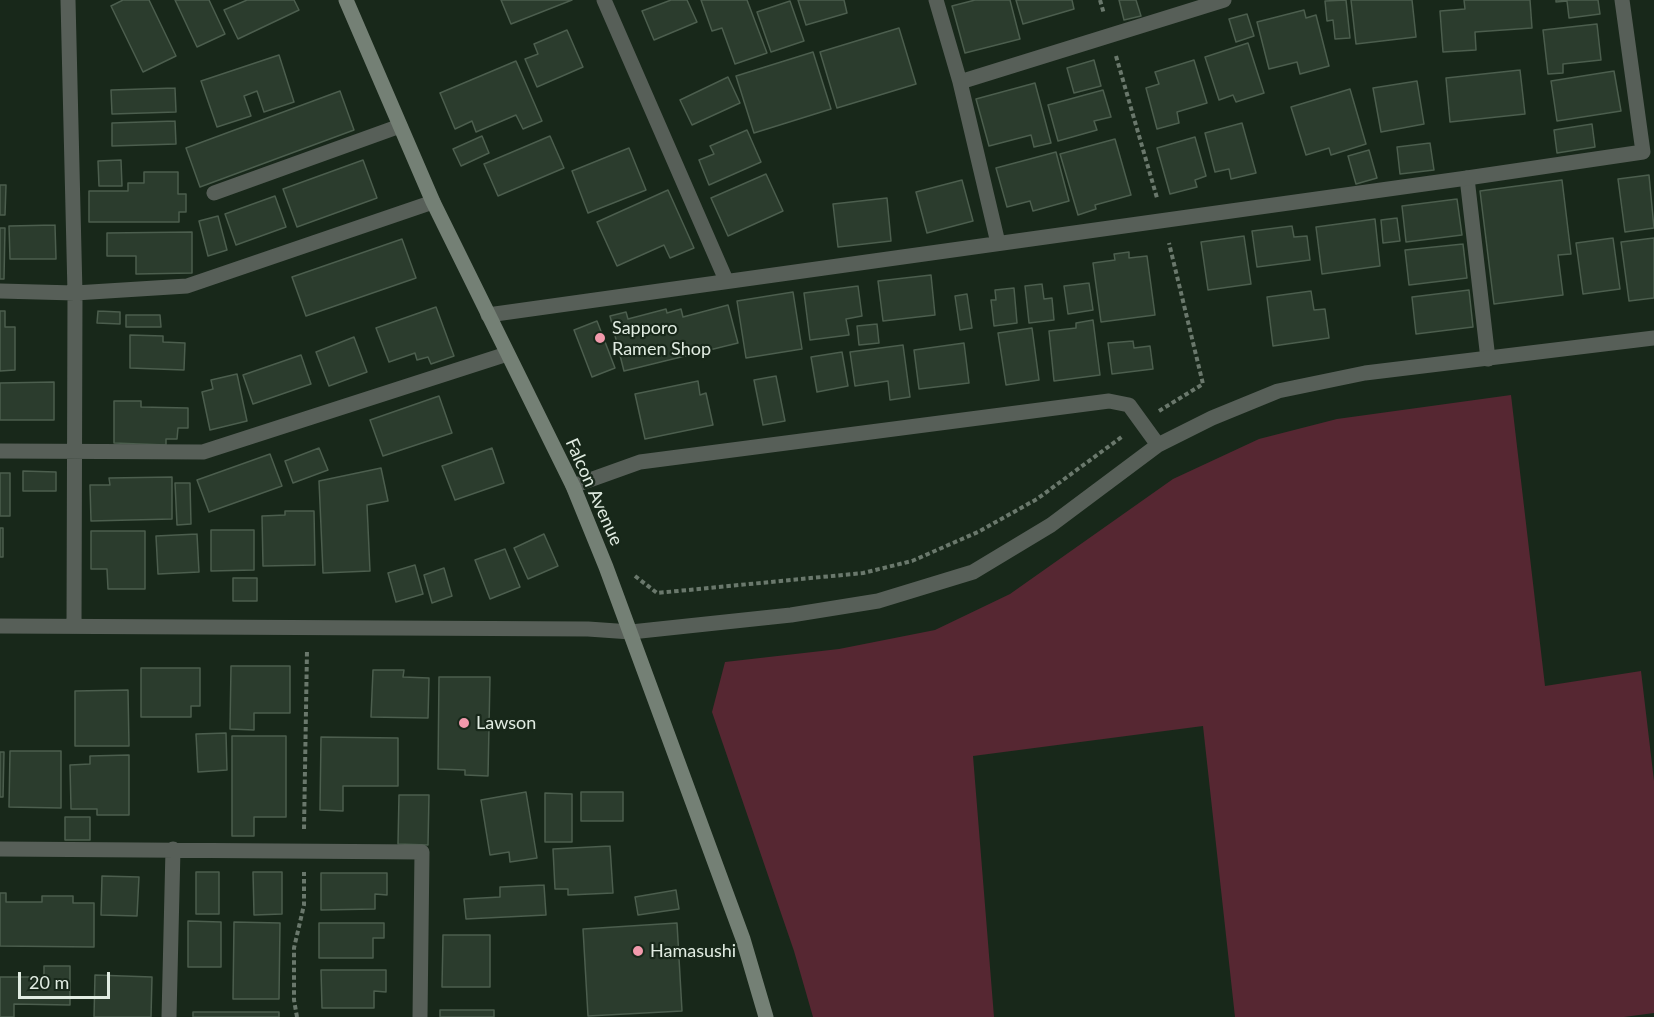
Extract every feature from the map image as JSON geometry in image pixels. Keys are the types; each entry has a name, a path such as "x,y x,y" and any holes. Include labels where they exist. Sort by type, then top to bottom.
{"street":[{"path":"68,0 75,293 74,626"},
{"name":"Falcon Avenue","path":"346,0 433,202 573,486 631,632 743,939 766,1017"},
{"path":"604,0 726,280"},
{"path":"936,0 960,82 998,243"},
{"path":"960,82 1224,0"},
{"path":"488,315 1643,152 1622,0"},
{"path":"214,194 400,126"},
{"path":"1467,178 1488,358"},
{"path":"0,291 75,293 187,286 433,202"},
{"path":"0,626 576,629 631,632 790,615 878,601 973,572 1051,525 1158,445 1212,418 1278,391 1365,373 1654,338"},
{"path":"0,451 203,452 507,354"},
{"path":"573,486 640,462 1109,401 1129,405 1158,445"},
{"path":"0,849 422,852 420,1017"},
{"path":"169,1017 173,849"}],"path":[{"path":"297,1017 294,1000 294,948 304,904 308,646"}],"shaded area":[{"path":"1511,395 1545,686 1641,671 1654,781 1654,1013 1624,1017 1235,1017 1203,726 973,756 994,1017 813,1017 794,951 712,712 725,662 839,649 935,630 1010,594 1173,479 1259,439 1337,419"}],"building":[{"path":"123,0 149,0 176,56 143,72 111,6"},
{"path":"175,0 209,0 225,34 197,47"},
{"path":"247,0 294,0 299,10 238,39 224,10"},
{"path":"501,0 572,0 511,24"},
{"path":"671,0 687,0 697,22 654,40 642,11"},
{"path":"701,0 747,0 767,53 735,64 722,28 712,31"},
{"path":"798,0 844,0 847,13 806,25"},
{"path":"975,0 1010,0 1020,39 965,53 952,6"},
{"path":"1016,0 1072,0 1074,9 1023,24"},
{"path":"1119,0 1136,0 1141,16 1124,20"},
{"path":"1346,0 1350,38 1335,39 1333,20 1327,21 1325,1"},
{"path":"1351,0 1412,0 1416,37 1356,44"},
{"path":"1464,0 1530,0 1532,28 1475,32 1476,50 1443,52 1440,11 1465,9"},
{"path":"1556,0 1598,0 1600,14 1569,18 1567,1 1556,2"},
{"path":"790,1 804,41 771,52 757,12"},
{"path":"1304,10 1306,18 1316,15 1329,66 1300,74 1297,62 1269,69 1257,22"},
{"path":"1247,14 1254,36 1236,42 1229,19"},
{"path":"1597,24 1601,60 1563,64 1563,73 1548,74 1543,30"},
{"path":"899,28 916,84 837,108 820,52"},
{"path":"567,30 583,67 537,87 525,59 538,54 534,44"},
{"path":"1248,43 1264,93 1236,102 1233,95 1219,100 1205,57"},
{"path":"813,52 831,109 754,133 736,76"},
{"path":"279,55 294,102 264,112 257,91 244,96 251,116 217,127 201,81"},
{"path":"1094,60 1101,86 1074,93 1067,68"},
{"path":"1194,60 1207,103 1177,112 1179,123 1157,129 1146,88 1159,84 1155,72"},
{"path":"516,61 542,121 523,129 516,115 476,132 472,121 455,129 440,93"},
{"path":"1520,70 1525,114 1450,122 1446,78"},
{"path":"1614,71 1621,111 1557,121 1551,81"},
{"path":"728,77 740,103 692,125 680,100"},
{"path":"1417,81 1424,124 1381,132 1373,88"},
{"path":"1035,83 1051,143 1034,147 1031,135 989,146 976,99"},
{"path":"175,88 176,112 112,114 111,90"},
{"path":"1350,89 1366,144 1331,155 1329,148 1306,155 1291,107"},
{"path":"1103,90 1111,117 1094,121 1097,130 1058,141 1048,105"},
{"path":"340,91 354,130 200,187 186,148"},
{"path":"175,121 176,144 112,146 112,123"},
{"path":"1242,123 1256,173 1231,179 1229,169 1215,172 1205,133"},
{"path":"1592,124 1595,147 1557,153 1554,130"},
{"path":"747,130 761,162 709,185 699,160 714,154 710,146"},
{"path":"482,136 489,153 461,166 453,149"},
{"path":"550,136 564,168 498,196 484,164"},
{"path":"1195,137 1206,176 1195,180 1197,187 1170,194 1157,148"},
{"path":"1115,139 1131,195 1095,205 1096,209 1078,215 1060,154"},
{"path":"1430,143 1434,170 1400,174 1397,147"},
{"path":"629,148 646,190 588,213 572,171"},
{"path":"1369,150 1377,178 1356,184 1348,156"},
{"path":"1056,152 1069,201 1033,211 1030,201 1007,207 996,168"},
{"path":"121,160 122,186 99,186 98,161"},
{"path":"363,160 377,198 297,227 283,189"},
{"path":"144,172 178,172 178,194 186,194 186,212 179,212 179,222 89,222 89,191 128,191 128,183 144,183"},
{"path":"766,174 783,211 728,236 711,198"},
{"path":"1649,175 1654,228 1625,232 1618,179"},
{"path":"962,180 973,221 927,233 916,192"},
{"path":"1562,180 1571,254 1558,255 1563,295 1494,304 1480,191"},
{"path":"0,185 6,185 5,215 0,215"},
{"path":"668,190 694,248 670,258 664,245 617,266 597,222"},
{"path":"275,196 286,227 236,245 225,214"},
{"path":"887,198 891,241 838,247 833,204"},
{"path":"1457,199 1462,235 1406,242 1402,206"},
{"path":"218,216 227,250 208,256 199,221"},
{"path":"1397,218 1400,241 1383,243 1381,220"},
{"path":"1375,219 1380,266 1322,274 1316,227"},
{"path":"55,225 56,259 10,259 9,226"},
{"path":"1292,226 1294,237 1307,236 1310,260 1257,267 1252,231"},
{"path":"0,228 5,228 4,279 0,279"},
{"path":"192,232 192,273 136,274 136,256 107,256 107,233"},
{"path":"1244,236 1251,284 1208,290 1201,242"},
{"path":"1613,238 1620,289 1583,294 1576,243"},
{"path":"1654,238 1654,298 1629,301 1621,242"},
{"path":"402,239 416,278 306,316 292,277"},
{"path":"1463,244 1467,278 1409,285 1405,250"},
{"path":"1129,252 1129,258 1147,256 1155,315 1101,322 1093,263 1115,260 1114,254"},
{"path":"931,275 935,315 883,321 878,281"},
{"path":"1089,283 1093,310 1068,314 1064,286"},
{"path":"1042,284 1044,299 1052,298 1054,320 1029,323 1025,286"},
{"path":"858,286 862,316 846,319 849,335 810,340 804,293"},
{"path":"1014,288 1017,323 994,326 991,300 996,300 995,290"},
{"path":"1469,290 1473,327 1416,334 1412,297"},
{"path":"1311,291 1314,310 1325,309 1329,338 1273,346 1267,297"},
{"path":"793,292 802,349 746,358 737,301"},
{"path":"967,294 972,328 960,330 955,296"},
{"path":"728,305 738,343 624,371 610,316 626,312 628,319 666,309 667,313 681,309 683,317"},
{"path":"436,307 454,356 431,364 428,357 417,360 415,353 389,362 376,328"},
{"path":"0,311 5,311 5,327 15,327 15,370 0,371"},
{"path":"98,311 120,312 120,324 97,323"},
{"path":"126,315 160,315 161,327 126,327"},
{"path":"1093,320 1100,375 1054,381 1049,331 1076,328 1076,323"},
{"path":"597,321 615,368 592,377 574,330"},
{"path":"877,324 879,343 859,345 857,326"},
{"path":"1032,328 1039,380 1006,385 998,333"},
{"path":"130,335 163,336 163,342 185,343 184,370 130,368"},
{"path":"354,337 367,372 329,386 316,352"},
{"path":"1133,341 1134,348 1150,346 1153,369 1112,374 1108,343"},
{"path":"964,343 969,383 919,389 914,350"},
{"path":"903,345 910,397 890,400 888,381 855,386 850,352"},
{"path":"842,352 848,386 817,392 811,357"},
{"path":"301,355 311,384 253,404 243,375"},
{"path":"237,374 247,421 210,430 202,392 213,389 211,380"},
{"path":"776,376 785,421 763,425 754,380"},
{"path":"698,381 700,395 706,393 713,425 645,439 635,394"},
{"path":"54,382 54,420 0,420 0,383"},
{"path":"439,396 452,433 383,456 370,420"},
{"path":"114,401 141,401 141,407 188,408 188,428 178,428 177,439 166,439 166,445 114,443"},
{"path":"319,448 328,470 293,483 285,461"},
{"path":"492,448 504,483 455,500 442,466"},
{"path":"270,454 282,486 209,512 197,480"},
{"path":"381,468 388,501 367,505 370,571 323,573 319,481"},
{"path":"23,471 56,472 56,491 23,491"},
{"path":"0,473 10,473 10,516 0,516"},
{"path":"172,477 172,519 91,521 90,485 110,485 109,478"},
{"path":"175,483 190,483 191,524 177,525"},
{"path":"285,511 314,511 315,565 263,566 262,516 285,515"},
{"path":"0,528 3,528 3,557 0,557"},
{"path":"211,530 254,530 254,570 211,571"},
{"path":"91,531 145,531 145,589 108,589 107,569 91,569"},
{"path":"197,534 199,572 158,574 156,536"},
{"path":"544,534 558,566 528,579 514,548"},
{"path":"505,549 520,587 490,599 475,560"},
{"path":"415,565 423,594 396,602 388,573"},
{"path":"444,568 452,596 432,603 424,575"},
{"path":"233,578 257,578 257,601 233,601"},
{"path":"231,666 290,666 290,713 254,713 254,730 230,729"},
{"path":"141,668 200,668 200,706 191,706 191,717 141,717"},
{"path":"373,670 404,670 403,677 429,678 428,718 371,717"},
{"name":"Lawson","path":"439,677 490,677 488,776 465,775 465,770 438,769"},
{"path":"128,690 129,746 75,746 75,691"},
{"path":"226,733 227,770 198,772 196,734"},
{"path":"232,736 286,736 286,817 254,817 254,836 232,836"},
{"path":"321,737 398,738 398,786 343,786 343,811 320,810"},
{"path":"10,751 61,751 61,808 9,807"},
{"path":"0,752 4,752 3,797 0,797"},
{"path":"129,755 129,815 97,815 97,809 71,809 70,765 90,764 90,756"},
{"path":"526,792 537,858 510,862 509,852 490,855 481,800"},
{"path":"581,792 623,792 623,821 581,821"},
{"path":"545,793 572,794 572,842 545,842"},
{"path":"399,795 429,795 428,845 398,844"},
{"path":"65,817 90,817 90,840 65,840"},
{"path":"610,846 613,893 568,895 568,889 555,889 553,849"},
{"path":"196,872 219,872 219,914 196,914"},
{"path":"253,872 282,872 282,914 254,915"},
{"path":"321,873 387,873 387,895 375,894 375,909 321,910"},
{"path":"102,876 139,877 137,916 101,915"},
{"path":"544,885 546,915 466,919 464,899 500,897 500,887"},
{"path":"676,890 679,909 638,915 635,897"},
{"path":"0,893 6,893 6,902 42,902 42,896 73,896 73,903 94,903 94,947 0,946"},
{"path":"188,921 221,922 221,967 188,967"},
{"path":"234,922 280,923 279,999 233,999"},
{"path":"319,923 384,923 384,938 373,938 373,958 319,958"},
{"path":"677,923 682,1011 588,1016 583,929"},
{"path":"443,935 490,935 490,987 442,987"},
{"path":"44,966 70,966 70,1005 14,1004 14,1017 0,1017 0,977 44,977"},
{"path":"321,970 386,970 386,992 374,991 374,1008 322,1008"},
{"path":"95,975 152,977 151,1017 94,1017"},
{"path":"440,1010 494,1010 494,1017 440,1017"},
{"path":"193,1012 279,1012 279,1017 193,1017"}],"place":[{"name":"Sapporo Ramen Shop","path":"600,338"},
{"name":"Lawson","path":"464,723"},
{"name":"Hamasushi","path":"638,951"}]}
